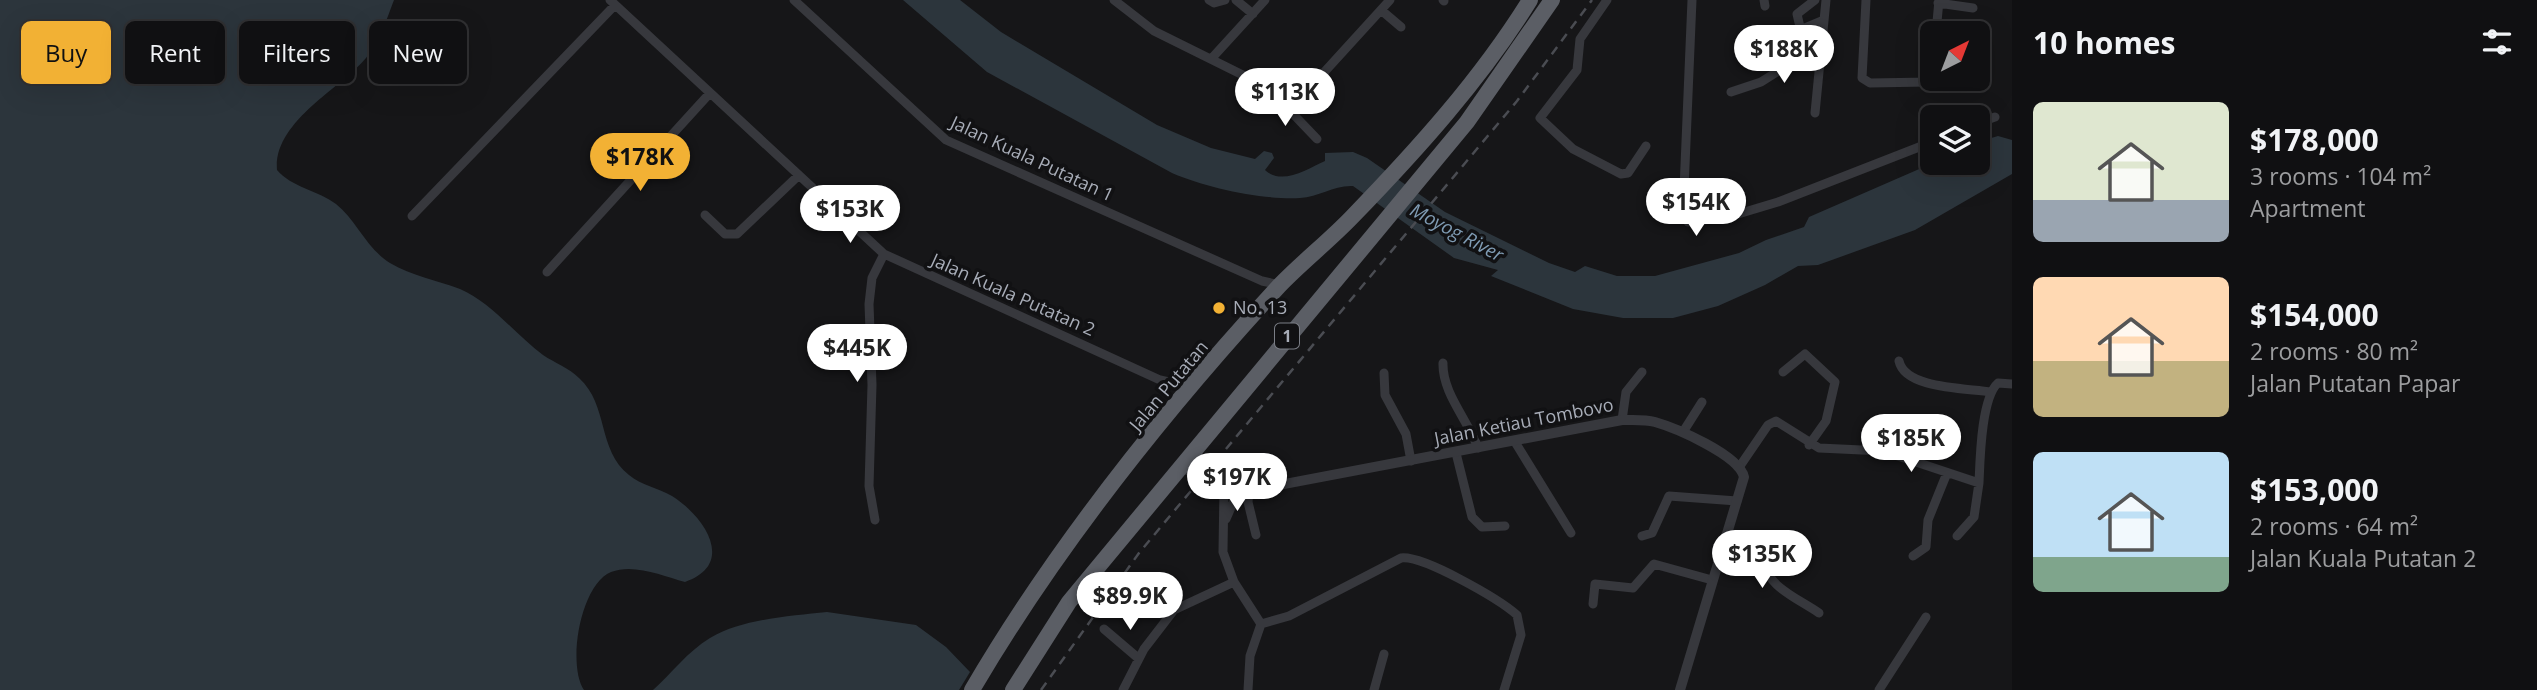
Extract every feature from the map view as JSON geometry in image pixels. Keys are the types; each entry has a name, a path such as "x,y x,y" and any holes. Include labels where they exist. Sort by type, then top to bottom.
{"highway":[{"name":"Jalan Putatan","path":"972,690 1056,558 1179,404 1280,285 1352,218 1451,108 1530,0"},
{"name":"1","path":"1015,687 1069,602 1381,222 1467,122 1552,0"}],"street":[{"name":"Jalan Kuala Putatan 1","path":"794,0 946,140 1252,276 1280,285"},
{"path":"1114,0 1154,31 1297,102"},
{"path":"1209,0 1214,3 1225,0"},
{"path":"1236,0 1253,13"},
{"path":"1212,58 1265,0"},
{"path":"1317,139 1295,116 1297,102 1390,0"},
{"path":"1607,0 1580,39 1577,70 1540,118 1573,149 1621,174 1628,173 1646,146"},
{"path":"1692,0 1683,213 1688,222 1728,217 1778,202 1920,147"},
{"path":"1815,0 1797,14 1800,27 1805,28 1824,20"},
{"path":"1815,113 1826,0"},
{"path":"1866,0 1862,78 1870,83 1920,82"},
{"path":"412,216 613,2"},
{"name":"Jalan Kuala Putatan 2","path":"613,2 884,254 1163,382 1193,387"},
{"path":"1937,21 1939,2 1973,8"},
{"path":"1381,10 1401,27"},
{"path":"1731,92 1765,79 1821,44"},
{"path":"547,272 710,93"},
{"path":"1990,118 1994,117"},
{"path":"705,215 725,234 737,234 799,175"},
{"path":"875,520 869,486 872,385 870,296 875,271 884,254"},
{"path":"1252,276 1264,289 1268,300"},
{"path":"1783,372 1805,354 1835,382 1826,421 1809,445"},
{"path":"1899,361 1901,369 1913,379 1991,392"},
{"path":"1443,363 1445,382 1478,448"},
{"path":"1622,420 1626,392 1642,372"},
{"path":"1384,373 1385,395 1406,434 1411,461"},
{"name":"Jalan Kuala Putatan 2","path":"1163,382 1179,404"},
{"path":"1957,536 1974,517 1980,456 1991,392 1998,383 2012,384"},
{"path":"1683,432 1702,402"},
{"name":"Jalan Ketiau Tombovo","path":"1179,468 1244,490 1456,453 1622,420 1655,422 1683,432 1740,466"},
{"path":"1680,690 1744,477 1740,466 1772,421 1809,445 1831,450 1883,451 1923,462 1979,483"},
{"path":"1515,442 1571,533"},
{"path":"1193,450 1203,474"},
{"path":"1456,453 1472,517 1482,527 1505,526"},
{"path":"1913,556 1927,547 1928,520 1947,473"},
{"path":"1224,485 1223,552 1234,582 1261,624"},
{"path":"1224,522 1244,490"},
{"path":"1244,490 1256,535"},
{"path":"1642,536 1652,533 1669,496 1737,501"},
{"path":"1726,535 1743,543 1780,588 1819,613"},
{"path":"1261,624 1289,616 1401,558 1418,559 1517,615 1521,635 1504,690"},
{"path":"1593,604 1595,584 1633,588 1654,564 1712,580"},
{"path":"1123,690 1138,658 1174,610 1234,582"},
{"path":"1879,690 1926,617"},
{"path":"1248,690 1250,656 1261,624"},
{"path":"1104,629 1138,658"},
{"path":"1374,690 1384,654"}],"water":[{"path":"0,0 394,0 386,21 369,21 369,54 355,70 355,21 239,21 239,84 338,84 310,108 286,137 279,153 277,170 290,181 336,204 374,250 390,263 471,295 493,310 543,355 579,378 595,401 607,440 619,465 644,484 672,496 695,515 704,527 712,552 709,564 701,574 685,582 648,571 629,569 611,572 600,580 584,608 577,645 579,678 584,690 0,690"},
{"name":"Moyog River","path":"903,0 960,0 1001,32 1157,125 1211,148 1255,159 1264,151 1272,153 1274,158 1265,170 1272,175 1287,176 1303,172 1325,161 1325,153 1353,152 1367,158 1445,212 1549,263 1575,272 1585,266 1617,276 1655,276 1739,253 1804,227 1809,217 1920,169 1920,175 1990,175 1990,138 1998,136 2012,140 2012,174 1915,230 1818,265 1798,266 1765,285 1718,306 1673,318 1623,318 1573,309 1491,276 1498,270 1454,258 1353,186 1339,187 1300,198 1269,197 1218,188 1172,173 987,72"},
{"path":"827,612 916,625 946,647 970,672 959,690 653,690 694,650 723,632 767,619"}],"railway":[{"path":"1041,690 1139,553 1517,101 1592,0"}],"place":[{"name":"No. 13","path":"1219,308"}]}
